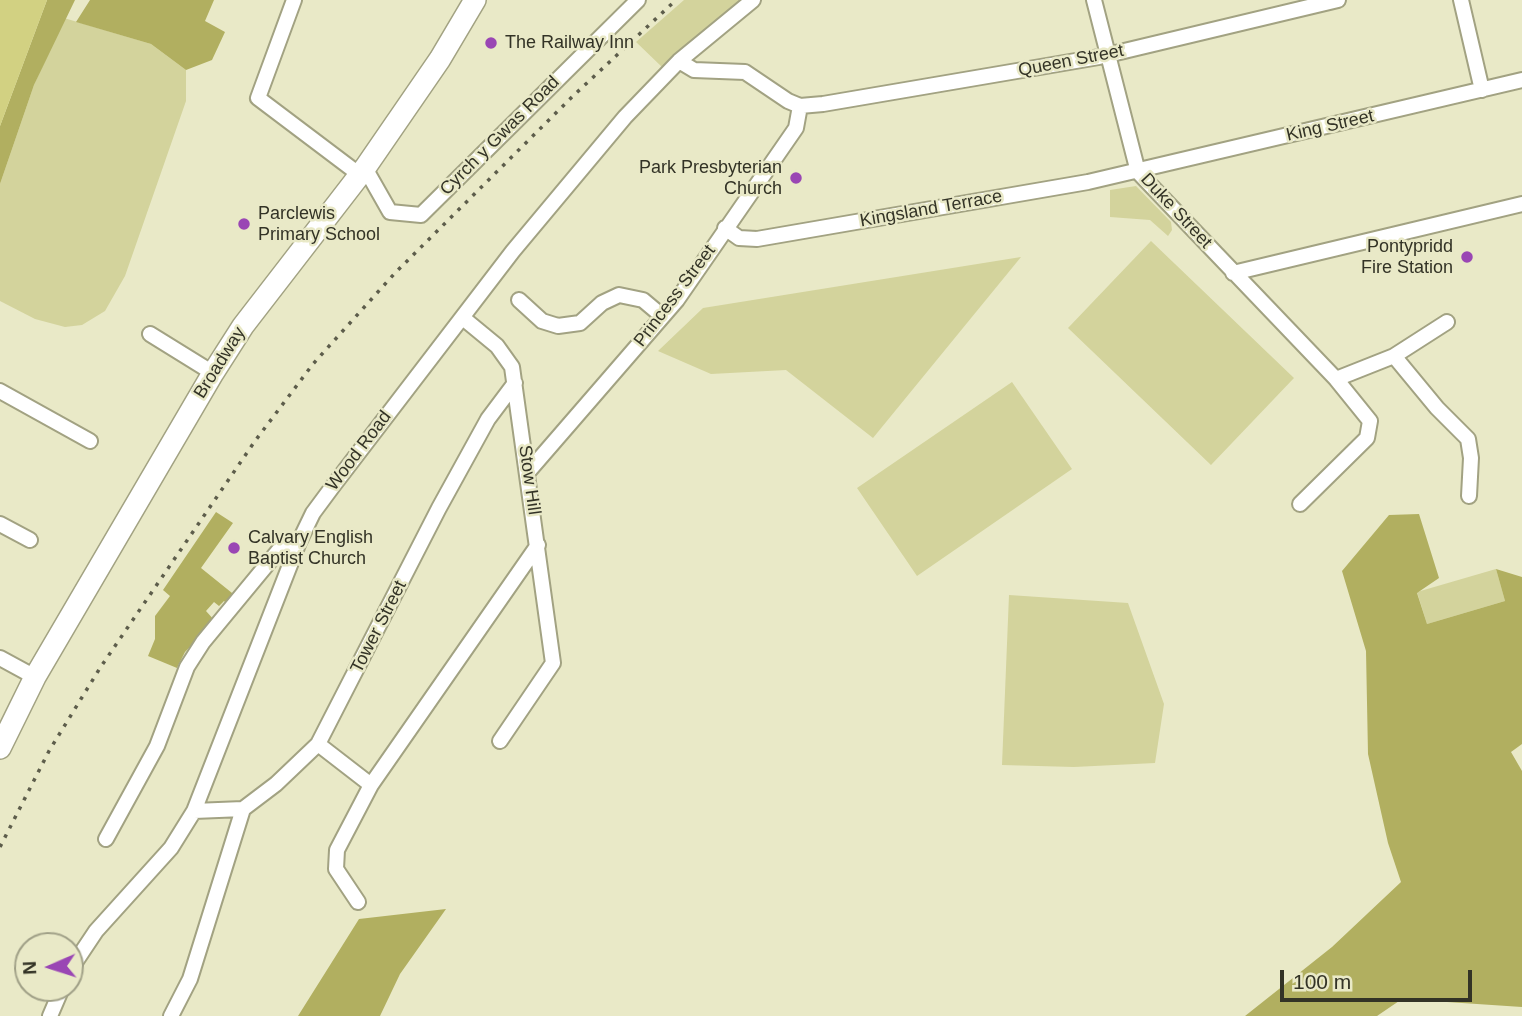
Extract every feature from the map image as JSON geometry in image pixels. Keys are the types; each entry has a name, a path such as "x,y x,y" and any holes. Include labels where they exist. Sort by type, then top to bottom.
{"main road":[{"name":"Broadway","path":"0,748 34,677 213,373 243,326 362,172 440,60 475,0"}],"street":[{"path":"294,0 258,97 362,172"},
{"name":"Cyrch y Gwas Road","path":"362,172 390,212 421,215 638,0"},
{"name":"Wood Road","path":"84,949 96,931 171,848 194,811 299,542 313,513 513,251 616,127 679,61 752,0"},
{"name":"Duke Street","path":"1094,0 1138,172 1336,379 1370,421 1367,438 1300,504"},
{"name":"Queen Street","path":"800,106 1108,55 1338,0"},
{"path":"1461,0 1482,90"},
{"path":"679,61 694,70 745,72 800,106"},
{"name":"King Street","path":"1138,172 1522,80"},
{"name":"Princess Street","path":"528,472 677,300 796,128 800,106"},
{"name":"Kingsland Terrace","path":"725,229 739,238 757,239 1138,172"},
{"path":"1233,273 1522,204"},
{"path":"519,300 542,321 558,326 580,323 601,303 619,295 643,300 662,316"},
{"name":"Stow Hill","path":"463,318 505,354 515,383 553,663 500,741"},
{"path":"1336,379 1394,356 1447,322"},
{"path":"150,334 213,373"},
{"path":"1394,356 1437,408 1468,439 1471,458 1469,496"},
{"name":"Tower Street","path":"243,809 276,784 318,744 488,419 515,383"},
{"path":"0,391 90,441"},
{"path":"0,524 30,540"},
{"path":"106,839 157,746 187,667 203,642 284,544 299,542"},
{"path":"358,902 336,869 337,850 371,785 538,545"},
{"path":"0,658 34,677"},
{"path":"318,744 371,785"},
{"path":"171,1016 190,979 243,809 194,811"}],"green space":[{"path":"684,0 743,0 662,67 636,42"},
{"path":"64,18 151,44 186,70 186,101 125,276 105,311 82,325 65,327 35,319 0,301 0,184 34,85"},
{"path":"1136,186 1171,222 1172,230 1168,236 1150,220 1110,217 1110,190"},
{"path":"1151,241 1294,378 1211,465 1068,328"},
{"path":"1021,257 873,438 786,370 711,374 658,351 703,308"},
{"path":"1012,382 1072,469 917,576 857,488"},
{"path":"1496,569 1505,601 1427,624 1417,592"},
{"path":"1009,595 1128,603 1164,704 1155,763 1074,767 1002,765"}],"shaded area":[{"path":"0,0 47,0 0,126"},
{"path":"47,0 75,0 34,85 0,184 0,126"},
{"path":"90,0 214,0 205,21 225,32 212,60 186,70 151,44 76,22"},
{"path":"216,512 233,523 201,568 237,597 229,606 224,601 219,606 214,602 206,611 215,621 185,652 177,668 148,656 155,639 155,616 170,596 163,590"},
{"path":"1419,514 1439,578 1417,593 1427,624 1505,601 1496,569 1522,577 1522,744 1511,752 1522,771 1522,1007 1402,999 1377,1016 1245,1016 1332,947 1401,882 1388,843 1368,754 1366,651 1342,571 1389,515"},
{"path":"446,909 400,974 380,1016 298,1016 359,919"}],"railway":[{"path":"0,847 49,751 100,668 255,441 313,364 395,273 573,96 676,0"}],"place":[{"name":"The Railway Inn","path":"491,43"},
{"name":"Park Presbyterian Church","path":"796,178"},
{"name":"Parclewis Primary School","path":"244,224"},
{"name":"Pontypridd Fire Station","path":"1467,257"},
{"name":"Calvary English Baptist Church","path":"234,548"}]}
